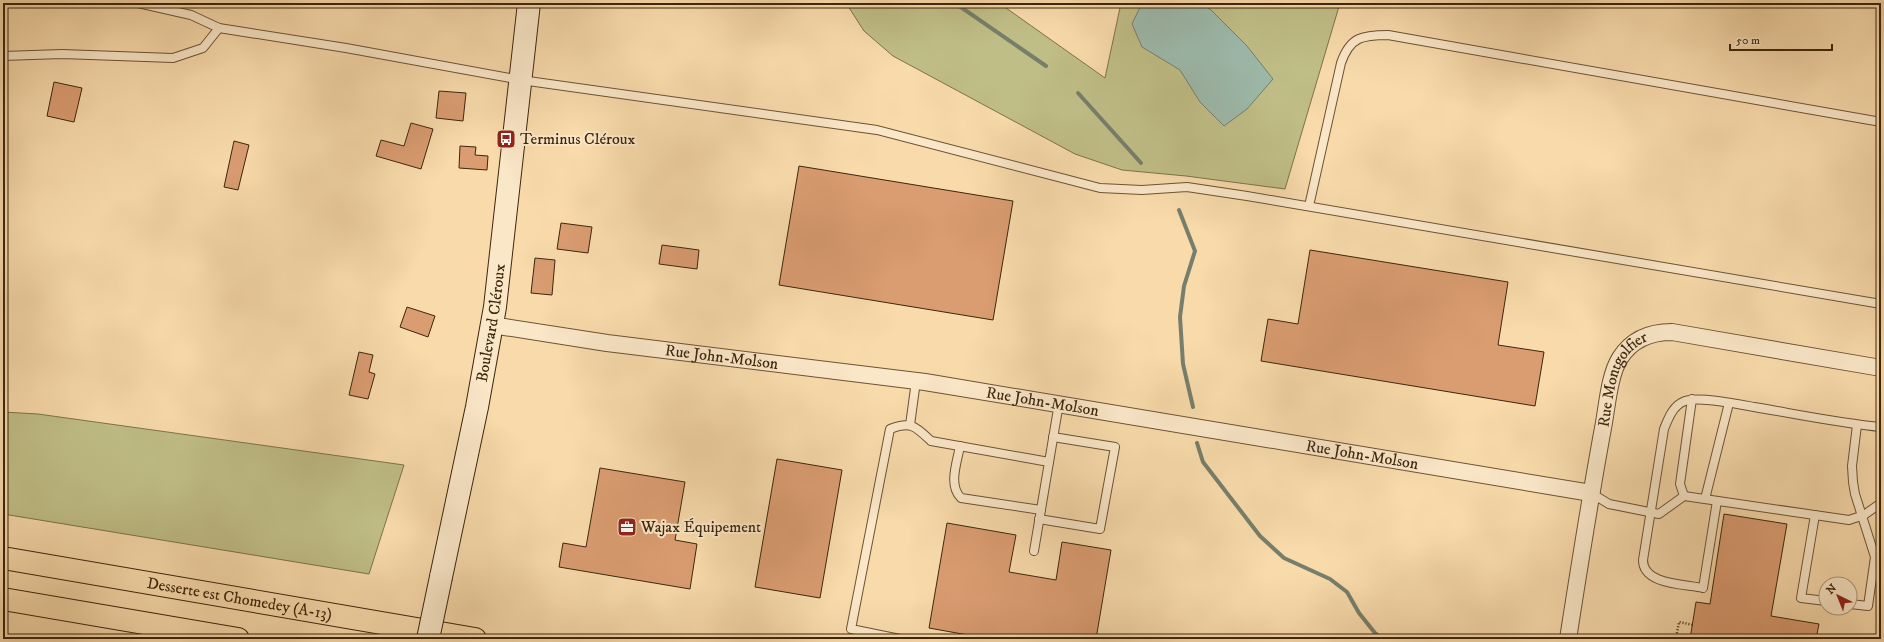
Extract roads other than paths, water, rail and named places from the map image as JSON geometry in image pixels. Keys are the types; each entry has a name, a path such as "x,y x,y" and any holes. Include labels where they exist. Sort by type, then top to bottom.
{"main road":[{"name":"Desserte est Chomedey (A-13)","path":"3,558 475,639"},
{"path":"3,599 238,639"}],"street":[{"name":"Boulevard Cléroux","path":"428,639 475,420 492,325 529,3"},
{"name":"Rue John-Molson","path":"492,325 607,343 916,381 1058,403 1591,493"},
{"name":"Rue Montgolfier","path":"1568,639 1591,493 1615,369 1625,351 1640,338 1649,334 1672,332 1881,368"}],"lane":[{"path":"138,3 191,15 219,28 354,49 521,80 877,130 1100,188 1142,190 1187,187 1309,206 1881,304"},
{"path":"3,56 62,54 173,58 203,48 219,28"},
{"path":"1309,206 1341,63 1345,51 1354,41 1366,35 1388,35 1881,122"},
{"path":"910,425 916,381"},
{"path":"1684,496 1680,484 1692,399"},
{"path":"1717,501 1703,588 1655,578 1646,570 1643,560 1652,512 1664,429 1673,410 1684,401 1692,399 1729,403 1881,427"},
{"path":"1034,551 1058,403"},
{"path":"1705,499 1729,403"},
{"path":"1857,424 1853,471 1855,494 1875,557 1868,606 1858,605"},
{"path":"900,639 851,629 890,429 902,425 910,425 919,430 931,441 1049,462"},
{"path":"960,446 953,482 955,492 961,498 1040,514 1100,529 1116,447 1053,437"},
{"path":"1591,493 1609,504 1659,514 1684,496 1849,520 1862,516 1881,503"},
{"path":"1815,515 1801,598 1818,600"}],"waterway":[{"path":"955,3 1046,66"},
{"path":"1078,93 1141,163"},
{"path":"1179,210 1195,251 1184,286 1180,317 1183,364 1193,407"},
{"path":"1197,443 1203,462 1260,536 1284,558 1330,579 1347,592 1359,613 1375,633 1383,639"}],"place":[{"name":"Terminus Cléroux","path":"506,139"},
{"name":"Wajax Équipement","path":"627,527"}]}
